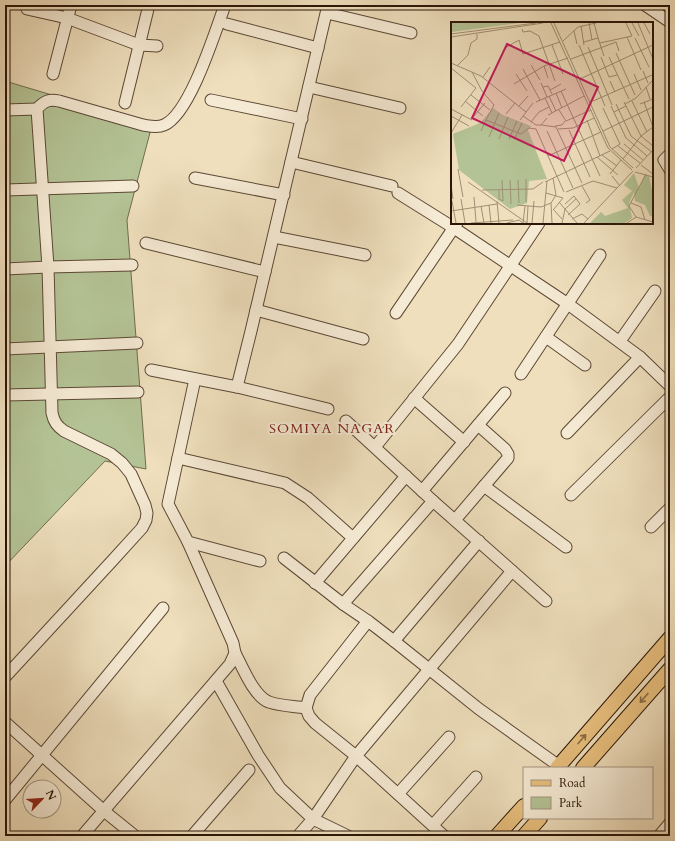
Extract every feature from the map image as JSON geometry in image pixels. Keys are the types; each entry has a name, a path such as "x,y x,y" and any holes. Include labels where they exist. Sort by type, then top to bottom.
{"main road":[{"path":"558,767 670,638"},
{"path":"584,767 669,672"},
{"path":"498,836 523,807"},
{"path":"524,836 539,819"}],"street":[{"path":"53,74 71,5"},
{"path":"125,103 150,5"},
{"path":"5,677 142,528 146,520 147,513 131,474 122,463 111,454 58,427 52,413 48,266 37,109 42,103 51,99 59,100 143,125 154,127 164,125 173,119 186,101 198,76 225,5"},
{"path":"645,5 670,22"},
{"path":"27,9 68,18 140,45 157,46"},
{"path":"236,387 274,237 328,9 411,33"},
{"path":"227,24 318,48"},
{"path":"309,87 400,108"},
{"path":"211,100 302,119"},
{"path":"5,110 37,109"},
{"path":"670,154 664,160 670,170"},
{"path":"291,162 395,190 451,223"},
{"path":"195,178 284,195"},
{"path":"5,190 133,186"},
{"path":"375,447 458,344 538,224"},
{"path":"396,313 455,225 620,341 640,357 670,386"},
{"path":"274,237 365,255"},
{"path":"146,243 265,272"},
{"path":"521,374 600,255"},
{"path":"5,269 48,266 132,265"},
{"path":"620,341 655,291"},
{"path":"256,310 363,339"},
{"path":"546,337 585,366"},
{"path":"5,349 137,343"},
{"path":"566,433 640,357"},
{"path":"152,370 236,387 328,409"},
{"path":"195,379 168,504 188,542 233,643 235,653 253,687 261,698 267,702 306,708"},
{"path":"5,395 138,392"},
{"path":"422,491 505,393"},
{"path":"571,495 670,397"},
{"path":"414,398 464,442"},
{"path":"346,421 433,501 546,601"},
{"path":"455,520 508,458 508,454 505,449 478,425"},
{"path":"178,458 285,483 308,498 353,538"},
{"path":"315,582 406,476"},
{"path":"484,486 566,547"},
{"path":"343,604 433,501"},
{"path":"651,527 670,508"},
{"path":"394,641 479,541"},
{"path":"188,542 260,560"},
{"path":"284,558 394,641 428,670 479,709 558,767"},
{"path":"298,836 313,819 356,756 512,571"},
{"path":"5,800 163,608"},
{"path":"368,621 310,695 306,708 309,716 315,722 356,756 444,836"},
{"path":"82,836 216,681 230,664 235,653"},
{"path":"216,681 258,755 280,788 313,819 348,836"},
{"path":"5,722 104,811 135,836"},
{"path":"398,794 449,736"},
{"path":"192,836 249,770"},
{"path":"433,825 476,777"},
{"path":"659,836 670,823"}],"green space":[{"path":"5,81 152,125 127,220 146,469 105,461 5,566"}],"district":[{"name":"SOMIYA NAGAR","path":"332,428"}]}
